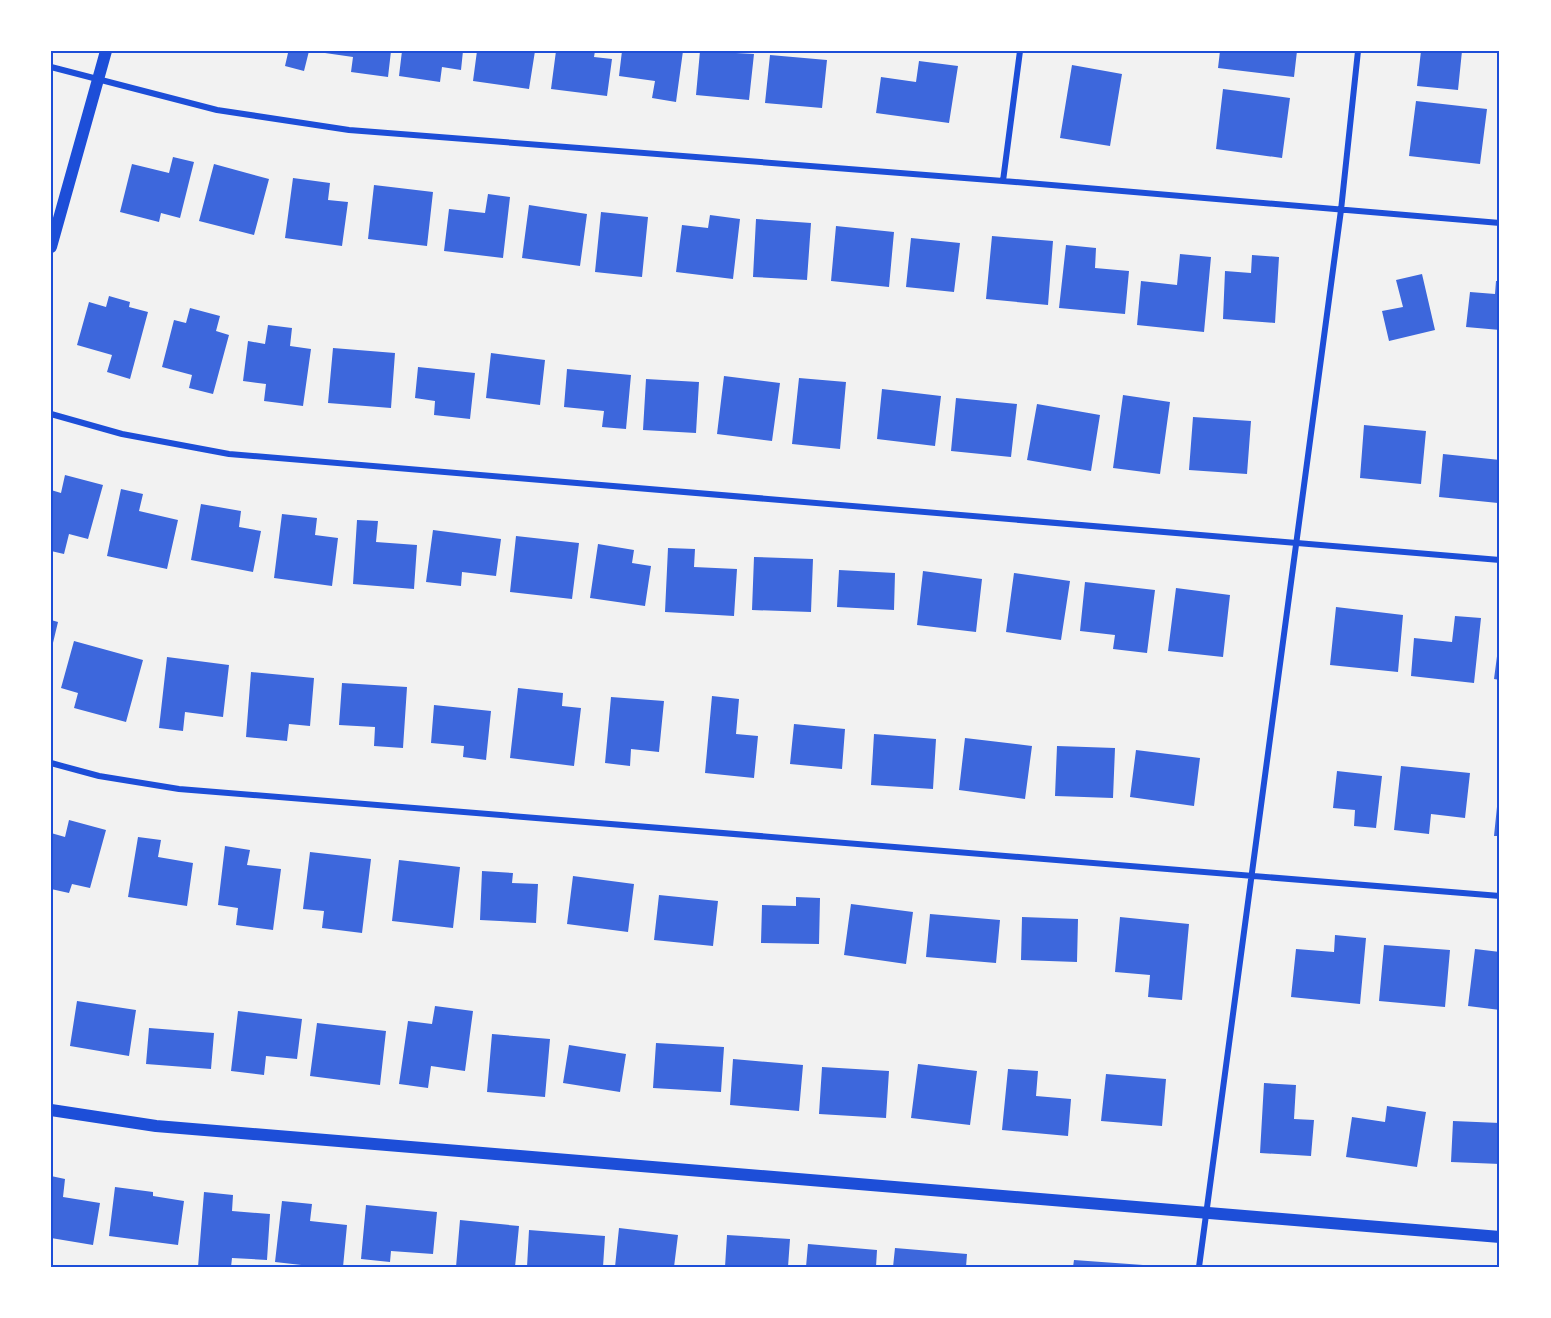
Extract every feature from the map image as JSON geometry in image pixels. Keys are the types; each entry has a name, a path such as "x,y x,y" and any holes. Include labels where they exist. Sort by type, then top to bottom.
{"main road":[{"path":"51,247 106,51"},
{"path":"51,1110 168,1127 1500,1237"}],"street":[{"path":"1003,181 1020,51"},
{"path":"1199,1267 1341,210 1358,51"},
{"path":"51,67 218,110 349,130 1003,181 1500,223"},
{"path":"51,414 122,434 229,454 1500,560"},
{"path":"51,763 99,776 179,789 1500,896"}],"building":[{"path":"283,51 309,51 304,71 285,66 288,53"},
{"path":"326,51 391,51 388,77 351,72 353,57 325,53"},
{"path":"402,51 463,51 461,70 442,67 440,82 399,76"},
{"path":"477,51 535,51 529,89 473,81"},
{"path":"556,51 595,51 594,57 612,59 607,96 551,89"},
{"path":"622,51 683,51 676,102 652,98 655,81 619,76"},
{"path":"700,51 754,54 749,100 696,95"},
{"path":"1220,51 1297,51 1294,77 1218,68"},
{"path":"1421,51 1462,51 1458,90 1417,86"},
{"path":"770,55 827,60 822,108 765,103"},
{"path":"919,61 958,66 949,123 876,113 881,77 916,82"},
{"path":"1072,65 1122,74 1110,146 1060,138"},
{"path":"1223,89 1290,98 1282,158 1216,149"},
{"path":"1416,101 1487,109 1480,164 1409,156"},
{"path":"173,157 194,162 180,218 161,213 159,222 120,212 132,164 169,173"},
{"path":"214,164 269,179 254,235 199,221"},
{"path":"293,178 330,183 328,200 348,202 342,246 285,238"},
{"path":"374,185 433,192 427,246 368,239"},
{"path":"488,194 510,197 503,258 444,251 449,209 485,213"},
{"path":"529,205 587,214 580,266 522,258"},
{"path":"601,212 648,217 642,277 595,272"},
{"path":"710,215 740,219 733,279 676,272 682,225 708,228"},
{"path":"756,219 811,223 807,280 753,277"},
{"path":"836,226 894,232 889,287 831,281"},
{"path":"992,236 1053,241 1048,305 986,299"},
{"path":"911,238 960,243 954,292 906,287"},
{"path":"1066,245 1096,248 1095,268 1129,271 1125,314 1059,308"},
{"path":"1180,254 1211,257 1204,332 1137,325 1141,281 1177,285"},
{"path":"1252,255 1279,257 1275,323 1223,319 1225,271 1251,273"},
{"path":"1422,274 1435,330 1389,341 1382,311 1403,307 1396,280"},
{"path":"1496,281 1500,281 1500,330 1466,327 1470,292 1495,294"},
{"path":"109,296 130,302 129,307 148,312 130,379 107,372 112,355 77,345 89,302 106,307"},
{"path":"190,308 220,316 216,331 229,335 213,394 189,388 192,375 162,367 174,320 186,323"},
{"path":"268,325 292,328 290,346 311,349 303,406 264,401 266,384 243,381 248,341 265,344"},
{"path":"333,348 395,353 391,408 328,403"},
{"path":"491,353 545,360 540,405 486,398"},
{"path":"418,367 475,373 470,419 434,415 435,401 415,398"},
{"path":"567,369 631,375 626,429 602,427 604,411 564,407"},
{"path":"724,376 780,383 772,441 717,434"},
{"path":"799,378 846,382 840,449 792,444"},
{"path":"646,379 699,382 696,433 643,430"},
{"path":"882,389 941,396 935,446 877,439"},
{"path":"1123,395 1170,402 1160,474 1113,468"},
{"path":"956,398 1017,404 1011,457 951,451"},
{"path":"1037,404 1100,415 1091,471 1027,460"},
{"path":"1193,417 1251,421 1247,474 1189,470"},
{"path":"1364,425 1426,431 1421,484 1360,478"},
{"path":"1443,454 1500,460 1498,503 1439,497"},
{"path":"65,475 103,485 88,539 69,534 64,554 51,551 51,490 61,493"},
{"path":"121,489 143,494 139,511 178,520 167,569 107,556"},
{"path":"201,504 241,511 239,527 261,531 253,572 191,560"},
{"path":"282,514 317,518 315,535 338,538 332,586 274,578"},
{"path":"357,520 378,521 376,542 417,545 414,589 353,584"},
{"path":"433,530 501,539 496,576 462,572 461,586 426,582"},
{"path":"516,536 579,543 572,599 510,592"},
{"path":"598,544 634,550 632,563 651,566 645,606 590,598"},
{"path":"668,548 695,549 694,567 737,569 734,616 665,612"},
{"path":"754,557 813,559 811,612 752,610"},
{"path":"839,570 895,573 894,610 837,607"},
{"path":"923,571 982,579 976,632 917,625"},
{"path":"1014,573 1070,581 1061,640 1006,632"},
{"path":"1085,582 1155,590 1147,653 1113,649 1115,635 1080,631"},
{"path":"1176,588 1230,595 1223,657 1168,651"},
{"path":"1336,607 1403,615 1398,672 1330,665"},
{"path":"1455,616 1481,618 1474,683 1411,676 1414,638 1452,642"},
{"path":"51,620 58,622 52,647 51,647"},
{"path":"74,641 143,660 126,722 74,708 78,693 61,688"},
{"path":"1500,641 1500,680 1494,679"},
{"path":"167,657 229,665 223,717 185,712 183,731 159,728"},
{"path":"251,672 314,678 310,726 289,724 287,741 246,737"},
{"path":"342,683 407,687 403,748 374,746 375,727 339,725"},
{"path":"518,688 563,693 562,706 581,708 574,766 510,758"},
{"path":"712,696 739,699 736,734 758,736 754,778 705,773"},
{"path":"611,697 664,701 659,752 631,749 630,766 605,763"},
{"path":"434,705 491,711 486,760 463,757 464,746 431,743"},
{"path":"794,724 845,729 842,769 790,764"},
{"path":"874,734 936,739 933,789 871,785"},
{"path":"965,738 1032,746 1025,799 959,790"},
{"path":"1057,746 1115,748 1113,798 1055,796"},
{"path":"1136,750 1200,758 1194,806 1130,797"},
{"path":"1401,766 1470,773 1465,818 1431,814 1429,834 1394,830"},
{"path":"1337,771 1382,776 1376,828 1354,826 1355,810 1333,808"},
{"path":"1498,797 1500,797 1500,836 1494,836"},
{"path":"69,820 106,830 90,888 72,884 69,893 51,889 51,833 65,837"},
{"path":"138,837 161,840 158,857 193,863 187,906 128,897"},
{"path":"225,846 250,850 247,865 281,869 273,930 236,925 238,908 218,905"},
{"path":"310,852 371,859 362,933 322,928 324,911 303,909"},
{"path":"399,860 460,867 453,928 392,921"},
{"path":"482,871 513,873 512,883 538,884 536,923 480,920"},
{"path":"573,876 634,884 628,932 567,924"},
{"path":"659,895 718,901 713,946 654,940"},
{"path":"796,897 820,898 819,944 761,943 762,905 796,906"},
{"path":"851,904 913,912 906,964 844,955"},
{"path":"930,914 1000,920 996,963 926,957"},
{"path":"1022,917 1078,919 1077,962 1021,960"},
{"path":"1120,917 1189,924 1182,1000 1148,997 1150,975 1115,972"},
{"path":"1335,935 1366,938 1360,1004 1291,997 1296,949 1334,952"},
{"path":"1384,945 1450,950 1445,1007 1379,1001"},
{"path":"1475,949 1500,952 1500,1010 1468,1006"},
{"path":"77,1001 136,1010 129,1056 70,1046"},
{"path":"435,1006 473,1011 465,1071 431,1066 428,1088 399,1084 408,1021 432,1024"},
{"path":"238,1011 302,1019 297,1059 266,1056 264,1075 231,1071"},
{"path":"317,1023 386,1031 380,1085 310,1076"},
{"path":"149,1028 214,1033 211,1069 146,1064"},
{"path":"492,1034 550,1039 545,1097 487,1092"},
{"path":"656,1043 724,1047 721,1092 653,1088"},
{"path":"569,1045 626,1054 620,1092 563,1083"},
{"path":"733,1059 803,1065 799,1111 730,1105"},
{"path":"918,1064 977,1071 970,1125 911,1118"},
{"path":"822,1067 889,1071 886,1118 819,1114"},
{"path":"1008,1069 1038,1071 1036,1096 1071,1099 1068,1136 1002,1130"},
{"path":"1106,1074 1166,1079 1162,1126 1101,1121"},
{"path":"1264,1083 1296,1085 1294,1119 1314,1120 1311,1156 1260,1153"},
{"path":"1387,1106 1426,1112 1417,1167 1346,1157 1352,1117 1385,1122"},
{"path":"1453,1121 1500,1123 1500,1164 1451,1162"},
{"path":"51,1176 65,1179 63,1197 100,1203 93,1245 51,1238"},
{"path":"115,1187 153,1192 153,1196 184,1201 178,1245 109,1236"},
{"path":"204,1192 233,1195 232,1211 270,1214 267,1260 232,1258 231,1267 198,1267"},
{"path":"282,1201 312,1204 310,1221 347,1225 343,1267 275,1262"},
{"path":"366,1205 437,1212 433,1254 391,1251 390,1262 361,1259"},
{"path":"460,1220 519,1226 515,1267 456,1267"},
{"path":"619,1228 678,1235 674,1267 615,1267"},
{"path":"529,1230 605,1236 603,1267 527,1267"},
{"path":"727,1235 790,1239 788,1267 725,1267"},
{"path":"808,1244 877,1250 876,1267 806,1267"},
{"path":"895,1248 967,1254 966,1267 893,1267"},
{"path":"1074,1260 1143,1265 1143,1267 1073,1267"}]}
